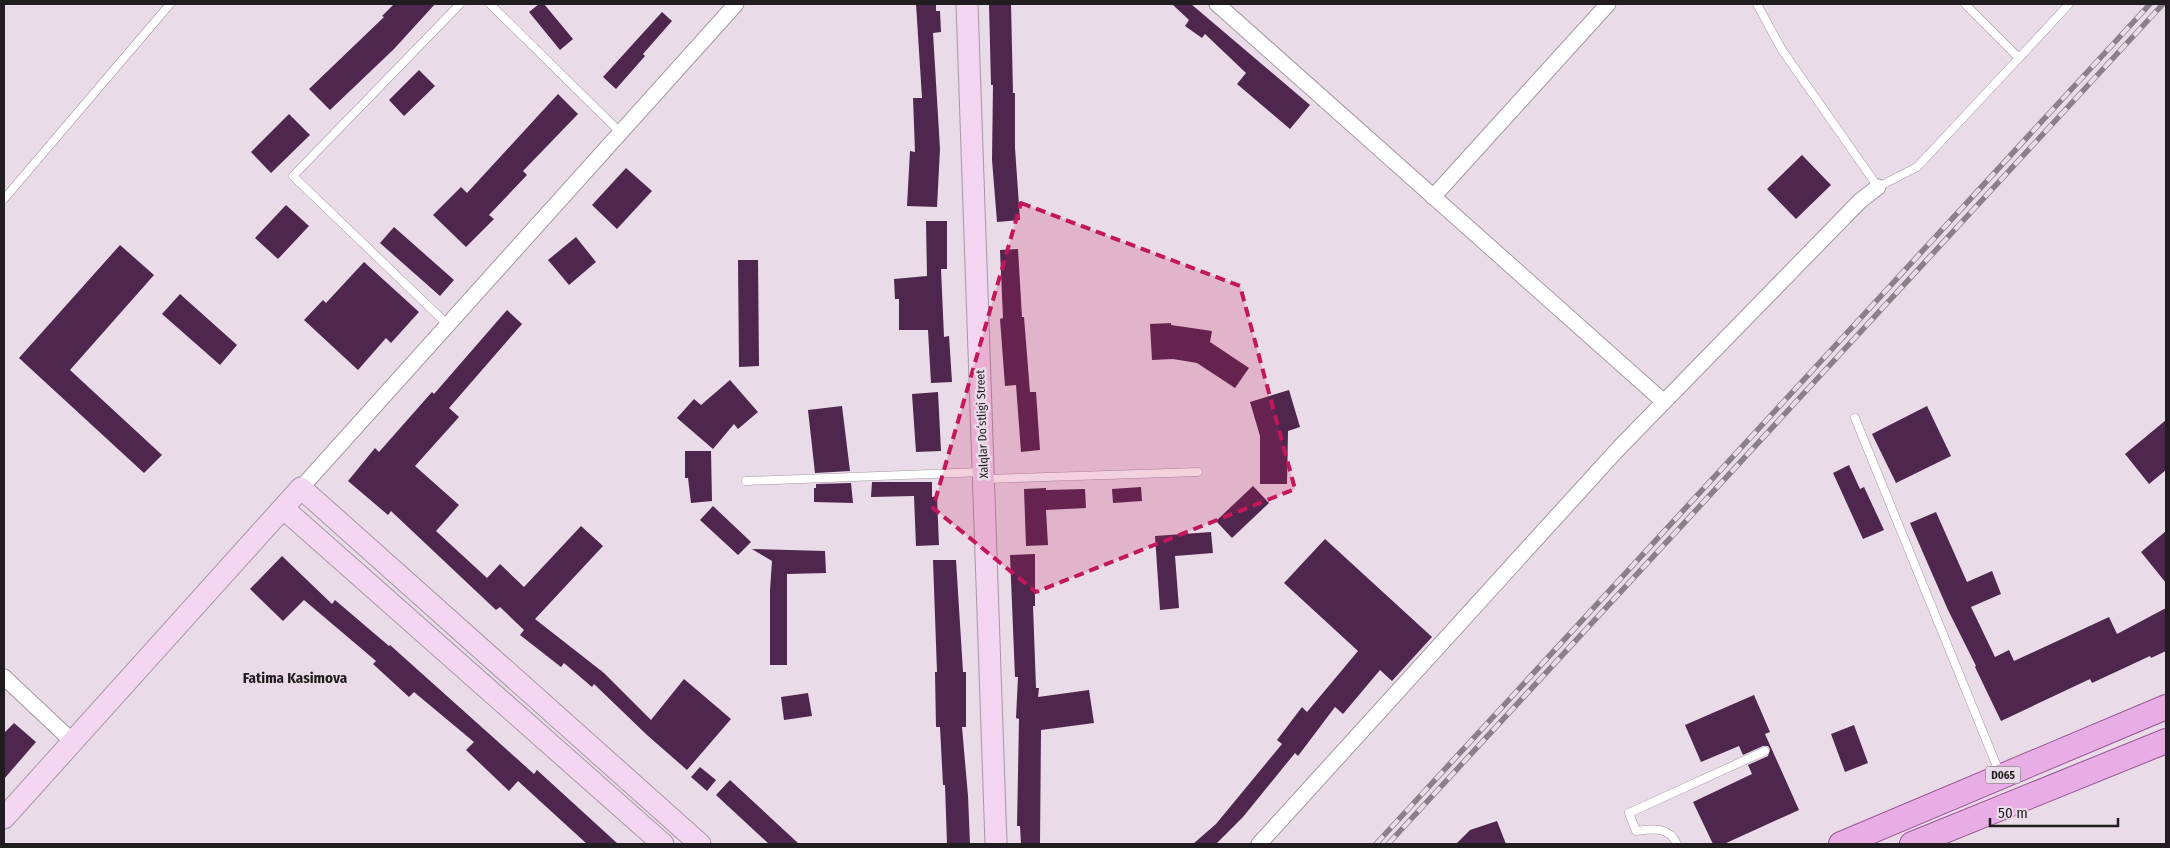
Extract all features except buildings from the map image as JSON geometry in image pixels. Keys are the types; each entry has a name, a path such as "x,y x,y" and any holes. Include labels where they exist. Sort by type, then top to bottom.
{"main road":[{"name":"D065","path":"1841,844 2166,707"},
{"name":"D065","path":"1912,844 2166,741"},
{"path":"2075,745 2086,774"}],"street":[{"path":"4,818 736,4"},
{"name":"Xalqlar Doʻstligi Street","path":"967,4 996,844"},
{"path":"1218,4 1664,402"},
{"path":"1433,197 1608,4"},
{"path":"1259,844 1618,449 1860,201 1878,187"},
{"path":"301,488 700,844"},
{"path":"283,508 663,844"},
{"path":"4,677 72,741"}],"lane":[{"path":"4,198 170,4"},
{"path":"447,324 293,176 460,4"},
{"path":"490,4 621,132"},
{"path":"1758,4 1782,50 1878,187 1916,167 2069,4"},
{"path":"1965,4 2019,58"},
{"path":"1855,418 2001,776"},
{"path":"746,481 1198,472"},
{"path":"1677,844 1674,837 1658,828 1636,831 1629,813 1765,751"}],"highlighted area":[{"path":"1021,203 1240,286 1295,489 1036,592 933,508"}],"railway":[{"path":"1376,844 2150,4"},
{"path":"1388,844 2163,4"}],"district":[{"name":"Fatima Kasimova","path":"295,678"}]}
